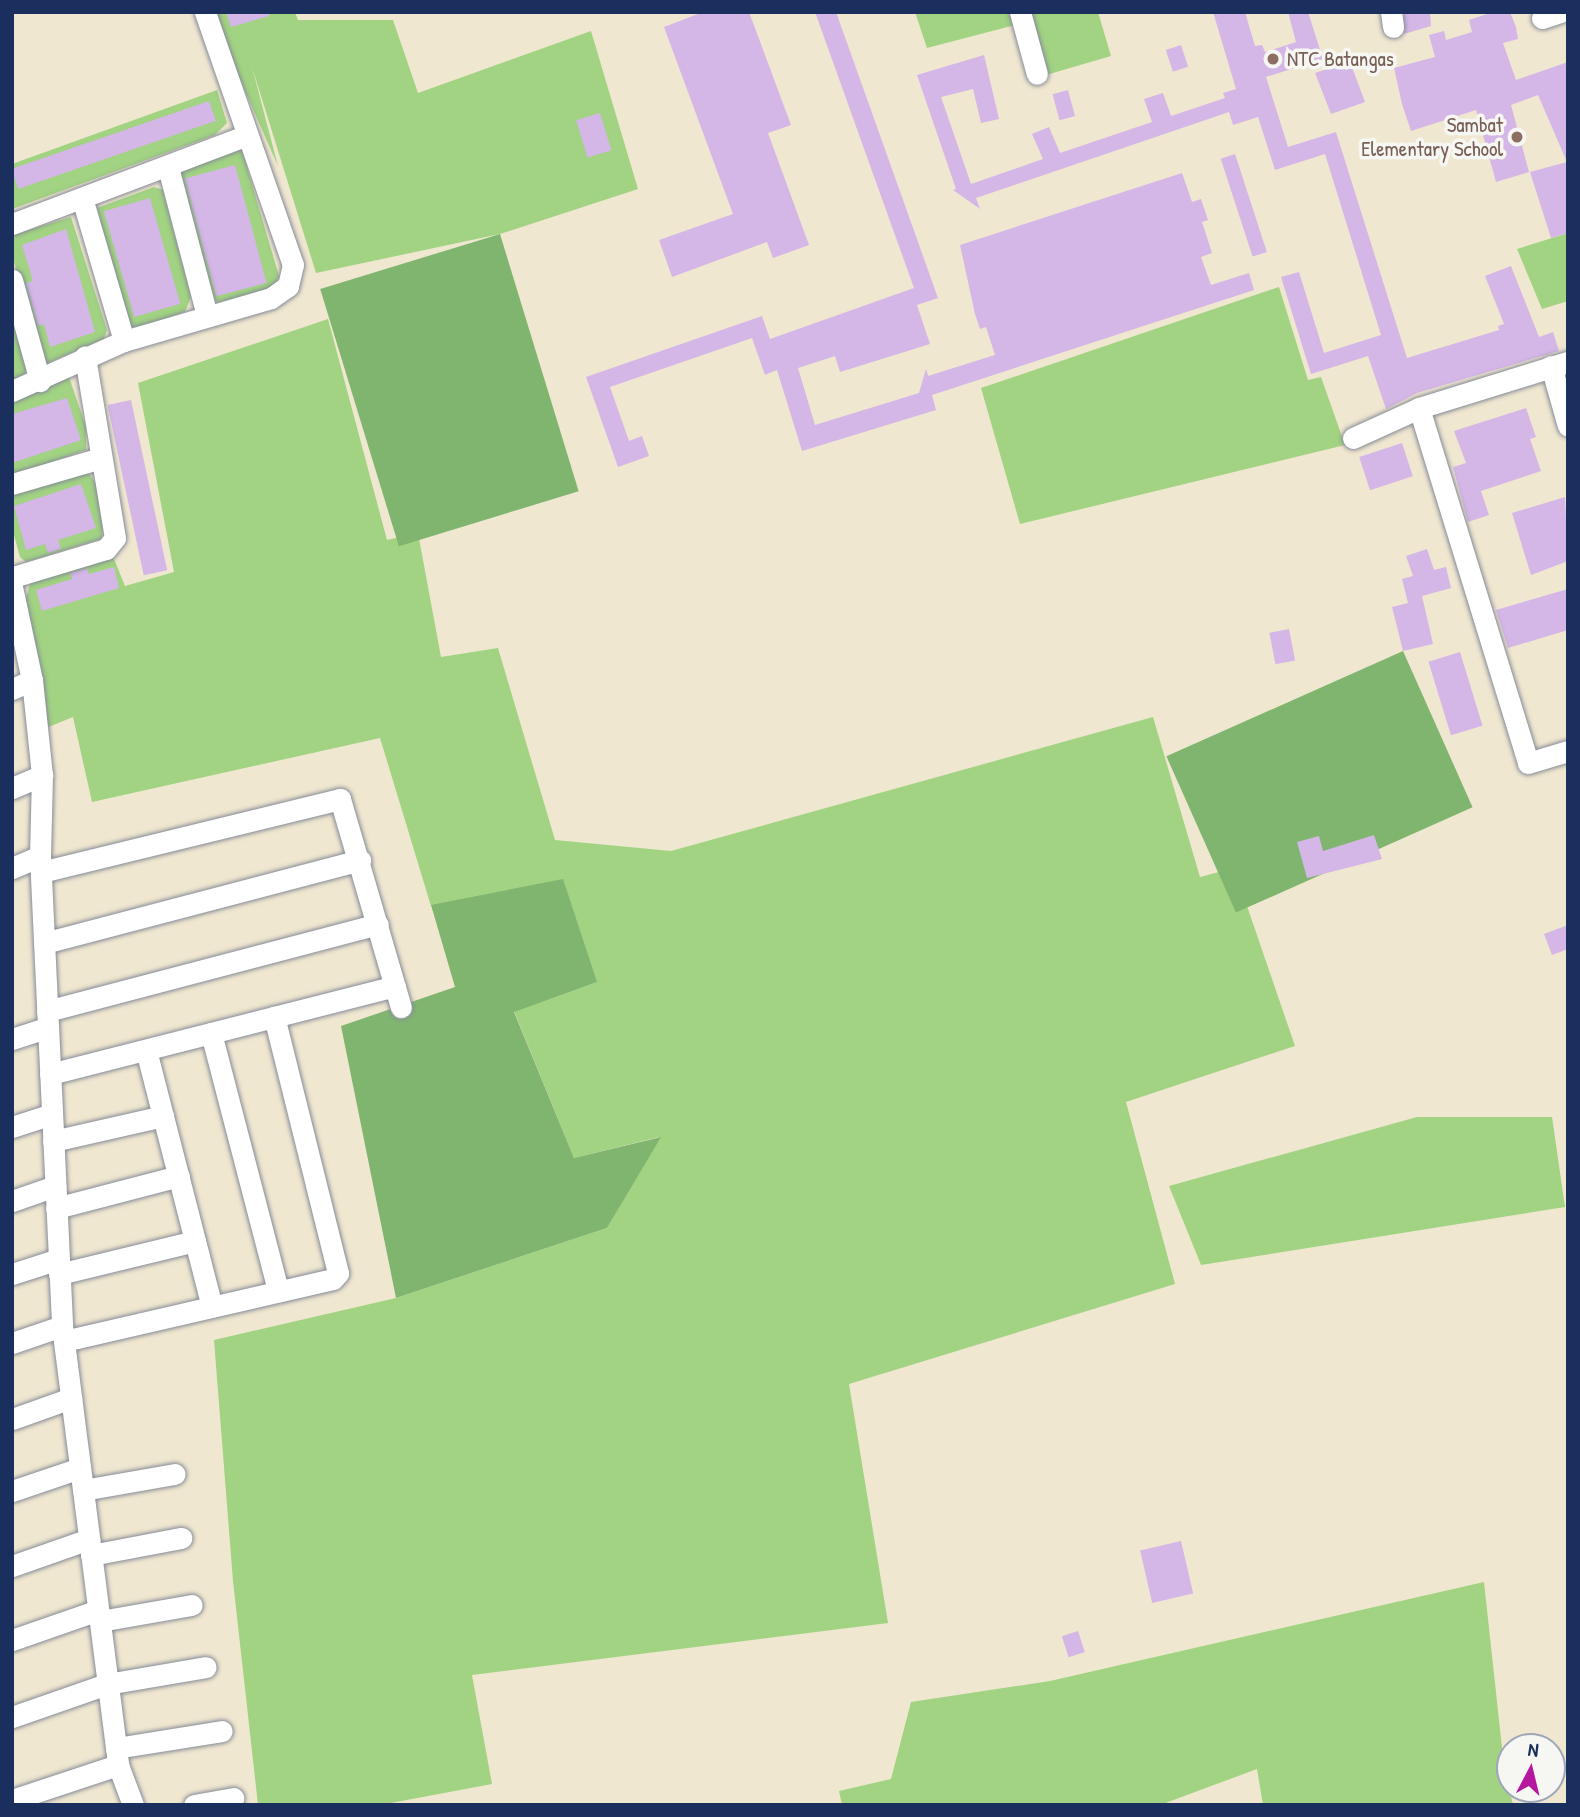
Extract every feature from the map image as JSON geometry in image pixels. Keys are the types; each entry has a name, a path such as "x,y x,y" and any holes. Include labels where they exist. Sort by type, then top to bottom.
{"street":[{"path":"12,391 40,381 85,356 124,341 271,298 288,286 293,265 205,12"},
{"path":"1020,12 1037,74"},
{"path":"12,224 247,135"},
{"path":"168,167 207,316"},
{"path":"82,198 124,341"},
{"path":"12,280 40,381"},
{"path":"85,356 116,533 113,542 106,549 13,581 33,680 42,775 41,864 63,1333 117,1757 133,1805"},
{"path":"1353,438 1419,408 1559,364 1568,426"},
{"path":"1419,408 1528,763 1568,751"},
{"path":"12,484 101,458"},
{"path":"12,690 33,680"},
{"path":"12,788 42,775"},
{"path":"12,868 41,864 334,798 344,805 401,1007"},
{"path":"44,943 360,860"},
{"path":"12,1039 48,1019 378,924"},
{"path":"50,1074 395,986"},
{"path":"12,1343 212,1307 333,1279 340,1266 274,1017"},
{"path":"211,1033 278,1291"},
{"path":"146,1050 212,1307"},
{"path":"12,1128 52,1114"},
{"path":"53,1141 163,1116"},
{"path":"56,1208 179,1176"},
{"path":"12,1201 55,1186"},
{"path":"12,1274 195,1241"},
{"path":"12,1419 71,1398"},
{"path":"12,1491 80,1468"},
{"path":"83,1490 176,1474"},
{"path":"12,1566 90,1547 181,1538"},
{"path":"12,1640 99,1615 192,1605"},
{"path":"12,1717 107,1684 206,1667"},
{"path":"12,1800 117,1757 222,1731"},
{"path":"194,1805 233,1798"}],"green space":[{"path":"216,12 295,12 298,20 393,20 418,93 591,31 638,189 500,234 316,273 252,67 278,166 220,34"},
{"path":"915,12 1012,12 1015,25 927,48"},
{"path":"1027,12 1098,12 1111,56 1046,75"},
{"path":"217,90 227,123 215,135 12,209 12,164"},
{"path":"241,147 279,276 273,288 219,302 211,298 176,175"},
{"path":"154,187 163,190 191,297 185,312 137,329 126,324 97,208"},
{"path":"71,217 107,330 104,339 43,365 12,255 12,235"},
{"path":"1568,233 1568,301 1542,309 1517,249"},
{"path":"500,234 579,491 399,546 320,289"},
{"path":"1279,287 1308,380 1321,377 1345,445 1020,524 981,388"},
{"path":"12,315 27,368 24,376 12,381"},
{"path":"328,319 387,540 418,533 441,657 498,648 555,840 671,851 1153,717 1200,877 1234,868 1295,1046 1126,1102 1175,1284 849,1384 888,1623 472,1675 492,1784 380,1805 258,1805 233,1581 214,1340 396,1298 607,1228 659,1137 574,1158 514,1011 597,982 431,906 380,738 92,802 73,717 46,728 26,598 31,580 112,554 125,586 174,572 138,383"},
{"path":"69,377 86,427 86,450 12,476 12,397"},
{"path":"88,472 96,484 103,529 101,539 26,562 20,557 12,528 12,491"},
{"path":"1403,651 1473,807 1236,913 1166,756"},
{"path":"563,879 597,982 514,1012 574,1158 661,1137 607,1228 396,1298 341,1026 455,987 431,905"},
{"path":"1417,1117 1552,1117 1565,1207 1201,1265 1169,1186"},
{"path":"1484,1582 1500,1733 1496,1733 1496,1803 1513,1805 1263,1805 1257,1769 1160,1805 842,1805 839,1791 891,1779 911,1702 1050,1681"}],"building":[{"path":"226,12 269,12 269,16 231,27"},
{"path":"703,12 749,12 791,125 768,133 809,245 773,258 767,242 672,277 659,240 733,214 664,27"},
{"path":"815,12 836,12 938,298 917,305 930,344 840,372 835,356 798,368 815,425 919,393 926,369 928,376 995,355 986,327 980,329 975,314 960,245 1182,173 1192,202 1201,199 1208,220 1202,222 1212,253 1201,257 1211,285 1249,273 1254,290 932,395 936,410 802,451 777,370 765,375 752,338 610,387 629,441 642,436 649,456 618,467 586,377 762,316 770,339 914,288"},
{"path":"1213,12 1245,12 1255,46 1262,45 1265,52 1296,42 1288,12 1308,12 1323,59 1266,77 1288,147 1336,132 1407,358 1499,330 1498,326 1504,324 1485,276 1511,266 1539,337 1553,332 1559,351 1417,393 1386,409 1368,356 1311,374 1281,277 1299,272 1324,353 1381,335 1325,154 1275,170 1258,117 1233,125 1229,112 976,198 980,209 953,190 956,189 917,75 984,55 999,119 981,123 973,89 941,97 971,184 1043,159 1032,134 1049,127 1060,153 1152,122 1144,99 1163,93 1171,116 1225,98 1223,93 1236,89"},
{"path":"1404,12 1430,12 1431,26 1404,34"},
{"path":"1493,12 1510,12 1516,27 1518,39 1503,43 1516,80 1568,62 1568,233 1551,238 1530,172 1567,162 1538,95 1511,105 1529,172 1496,182 1476,110 1411,131 1394,68 1435,57 1429,35 1444,31 1446,40 1472,32 1469,20"},
{"path":"1181,45 1188,67 1173,72 1166,50"},
{"path":"1342,64 1345,70 1352,67 1365,102 1331,114 1315,73"},
{"path":"1068,90 1075,116 1060,120 1053,94"},
{"path":"209,101 216,121 18,189 12,169"},
{"path":"600,113 611,150 587,158 576,120"},
{"path":"1235,154 1267,252 1253,257 1221,159"},
{"path":"235,165 267,283 216,296 185,178"},
{"path":"150,198 180,304 134,317 104,211"},
{"path":"66,229 95,332 50,347 44,324 38,326 26,283 33,281 22,245"},
{"path":"67,398 81,440 12,463 12,414"},
{"path":"131,400 167,570 144,575 108,405"},
{"path":"1526,408 1536,437 1530,439 1541,471 1481,491 1489,515 1468,522 1453,467 1466,463 1454,431"},
{"path":"1402,443 1413,476 1370,490 1359,457"},
{"path":"81,484 96,528 58,540 61,549 48,553 45,544 26,550 14,506"},
{"path":"1565,497 1568,561 1531,575 1512,513"},
{"path":"1427,549 1434,570 1446,567 1451,588 1422,596 1433,644 1403,651 1392,607 1408,603 1402,579 1413,576 1406,556"},
{"path":"114,567 119,588 42,611 36,590 72,579 70,573 87,568 89,574"},
{"path":"1568,589 1568,630 1508,648 1496,610"},
{"path":"1289,629 1295,660 1275,664 1269,633"},
{"path":"1460,652 1483,726 1451,735 1428,662"},
{"path":"1374,835 1382,859 1307,878 1297,842 1319,836 1323,851"},
{"path":"1568,925 1568,949 1552,955 1544,934"},
{"path":"1181,1541 1193,1594 1152,1603 1140,1550"},
{"path":"1078,1631 1085,1652 1069,1657 1062,1636"}],"place":[{"name":"NTC Batangas","path":"1273,59"},
{"name":"Sambat Elementary School","path":"1517,137"}]}
